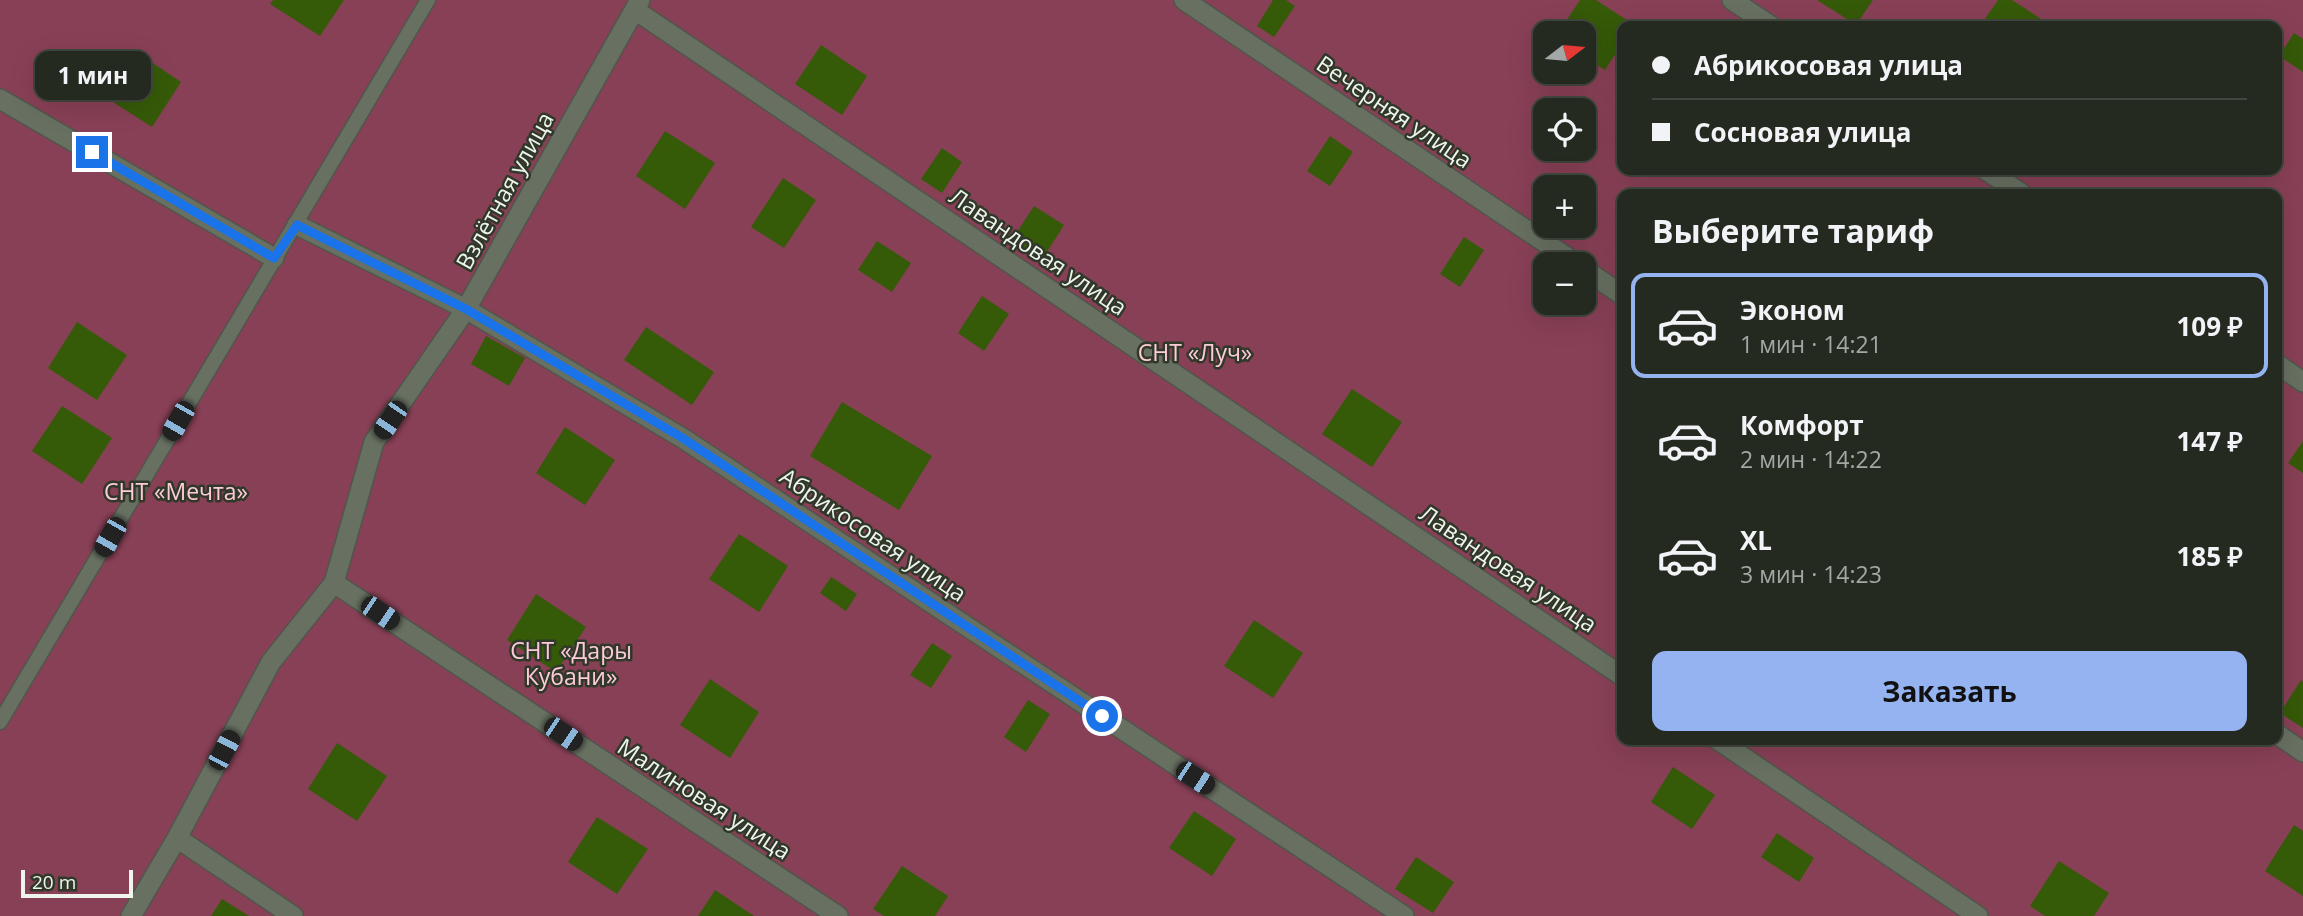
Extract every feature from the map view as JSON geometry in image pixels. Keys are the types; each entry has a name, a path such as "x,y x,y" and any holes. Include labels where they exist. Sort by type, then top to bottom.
{"street":[{"name":"Вечерняя улица","path":"1184,0 1559,252"},
{"path":"1732,0 1764,21"},
{"name":"Взлётная улица","path":"131,916 177,838 271,662 334,583 374,442 466,309 638,5"},
{"name":"Лавандовая улица","path":"638,5 1617,673"},
{"path":"0,99 274,258"},
{"path":"1994,175 2014,189"},
{"name":"Абрикосовая улица","path":"297,225 466,309 684,439 1404,916"},
{"path":"1596,277 1617,292"},
{"path":"2282,367 2303,382"},
{"name":"Малиновая улица","path":"334,583 838,916"},
{"path":"2282,737 2303,752"},
{"path":"1725,745 1978,916"},
{"path":"177,838 293,916"}],"lane":[{"path":"0,722 428,0"}],"green space":[{"path":"0,0 2303,0 2303,916 0,916"}],"building":[{"path":"273,0 344,0 320,36 270,4"},
{"path":"1273,0 1286,0 1295,6 1274,37 1257,26"},
{"path":"1580,0 1596,0 1628,21 1617,21 1617,52 1605,70 1596,64 1596,21 1566,21"},
{"path":"1817,0 1873,0 1859,21 1850,21"},
{"path":"1998,0 2012,0 2044,21 1983,21"},
{"path":"2294,33 2303,39 2303,72 2282,58 2282,51"},
{"path":"821,45 867,76 842,115 795,84"},
{"path":"132,49 181,82 152,127 102,95"},
{"path":"665,131 715,163 685,209 636,176"},
{"path":"1330,136 1353,152 1330,186 1307,171"},
{"path":"942,148 962,162 942,193 921,179"},
{"path":"783,178 816,200 784,248 751,227"},
{"path":"1034,206 1064,225 1040,263 1010,243"},
{"path":"1464,237 1484,250 1460,287 1440,274"},
{"path":"877,241 911,263 892,292 858,270"},
{"path":"982,296 1009,314 984,351 958,333"},
{"path":"77,322 127,355 97,400 48,368"},
{"path":"646,327 714,372 692,405 624,360"},
{"path":"486,336 525,358 509,386 471,364"},
{"path":"1352,389 1402,422 1372,467 1322,434"},
{"path":"842,402 932,456 899,510 810,456"},
{"path":"62,406 112,438 82,484 32,451"},
{"path":"565,427 615,460 585,505 536,473"},
{"path":"2303,441 2303,473 2288,463"},
{"path":"739,534 788,566 759,612 709,579"},
{"path":"831,577 857,594 846,611 820,593"},
{"path":"536,594 586,627 556,672 507,640"},
{"path":"1254,620 1303,653 1273,698 1224,666"},
{"path":"932,643 952,656 931,688 910,675"},
{"path":"710,679 759,712 730,758 680,725"},
{"path":"2301,680 2303,728 2282,714 2282,710"},
{"path":"1028,700 1050,714 1026,752 1004,737"},
{"path":"337,743 387,776 357,821 308,789"},
{"path":"1673,767 1715,795 1692,829 1651,802"},
{"path":"1194,811 1236,839 1212,876 1169,848"},
{"path":"597,817 648,849 617,894 568,862"},
{"path":"2294,825 2303,831 2303,896 2265,871"},
{"path":"1777,833 1814,858 1799,882 1761,857"},
{"path":"1416,857 1454,882 1433,913 1395,889"},
{"path":"2059,861 2109,893 2094,916 2045,916 2030,906"},
{"path":"902,866 948,896 935,916 884,916 873,909"},
{"path":"715,890 754,916 698,916"},
{"path":"222,899 249,916 211,916"}],"route":[{"path":"92,152 274,258 297,225 466,309 684,439 1102,716"}],"park label":[{"name":"СНТ «Луч»","path":"1195,353"},
{"name":"СНТ «Мечта»","path":"176,492"},
{"name":"СНТ «Дары Кубани»","path":"571,664"}]}
